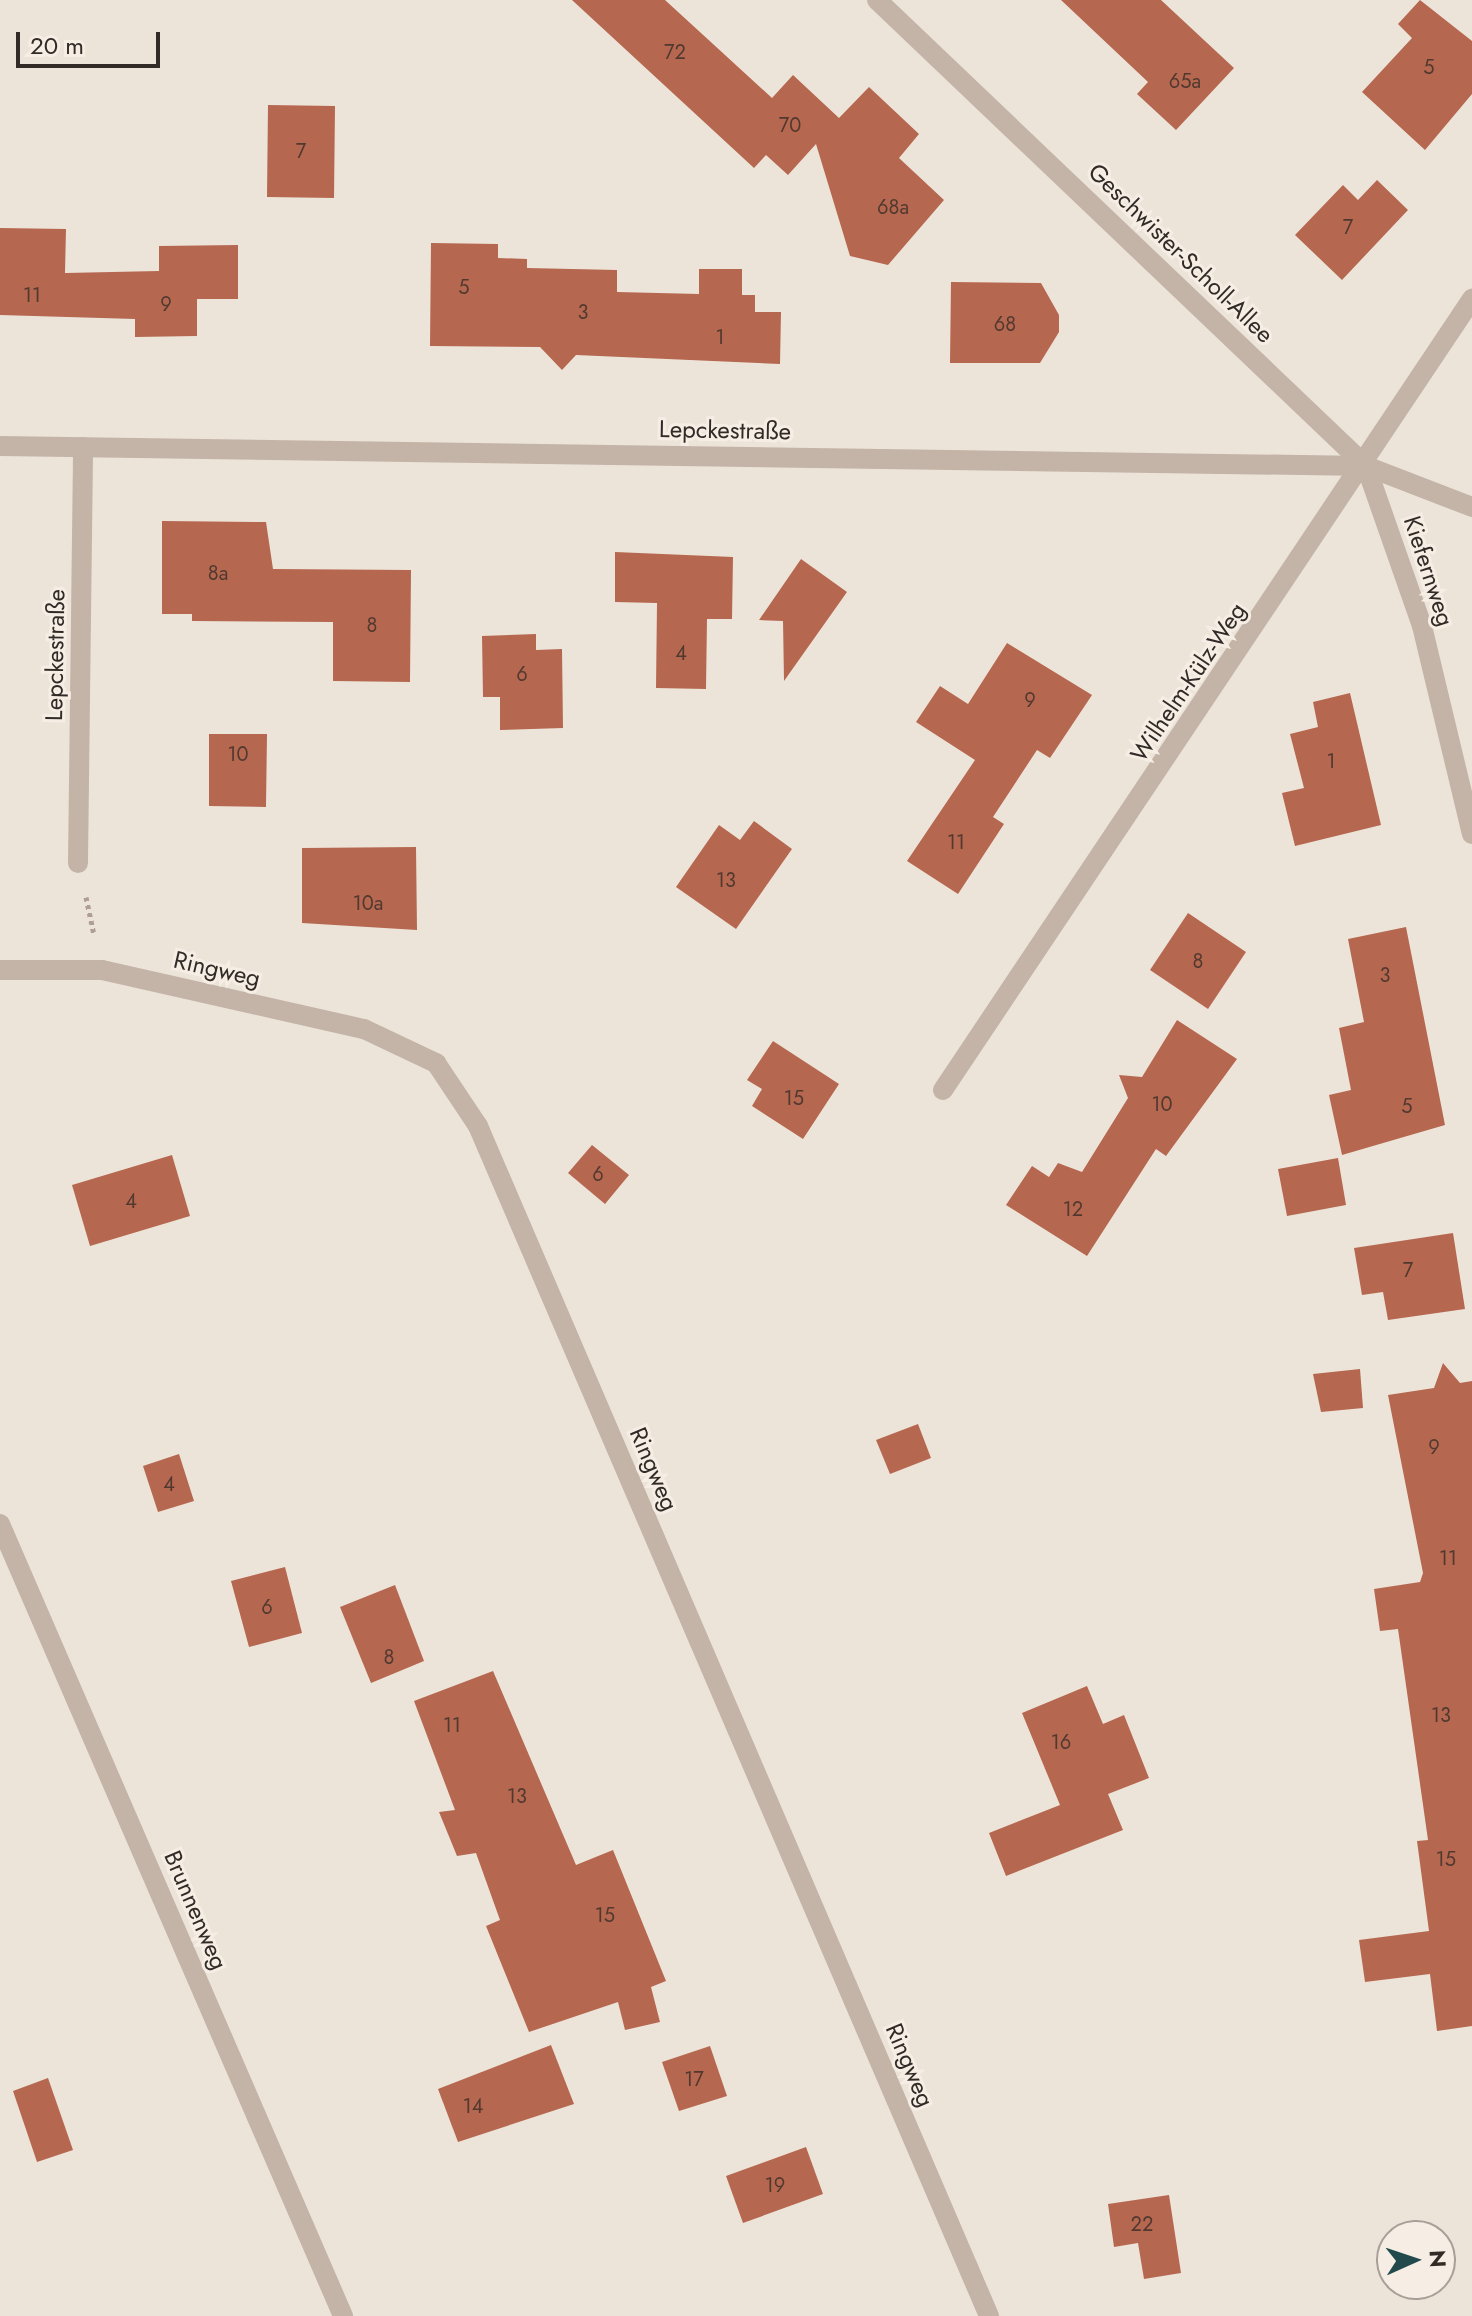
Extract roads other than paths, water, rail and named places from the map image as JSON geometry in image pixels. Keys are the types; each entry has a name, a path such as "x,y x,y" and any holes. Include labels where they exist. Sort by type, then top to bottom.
{"street":[{"name":"Geschwister-Scholl-Allee","path":"877,0 1366,466 1472,507"},
{"name":"Wilhelm-Külz-Weg","path":"943,1090 1366,466 1472,299"},
{"name":"Lepckestraße","path":"0,446 1366,466"},
{"name":"Lepckestraße","path":"78,863 83,447"},
{"name":"Kiefernweg","path":"1366,466 1422,626 1472,834"},
{"name":"Ringweg","path":"0,970 102,970 364,1029 436,1063 478,1126 989,2316"},
{"name":"Brunnenweg","path":"0,1524 343,2316"}]}
